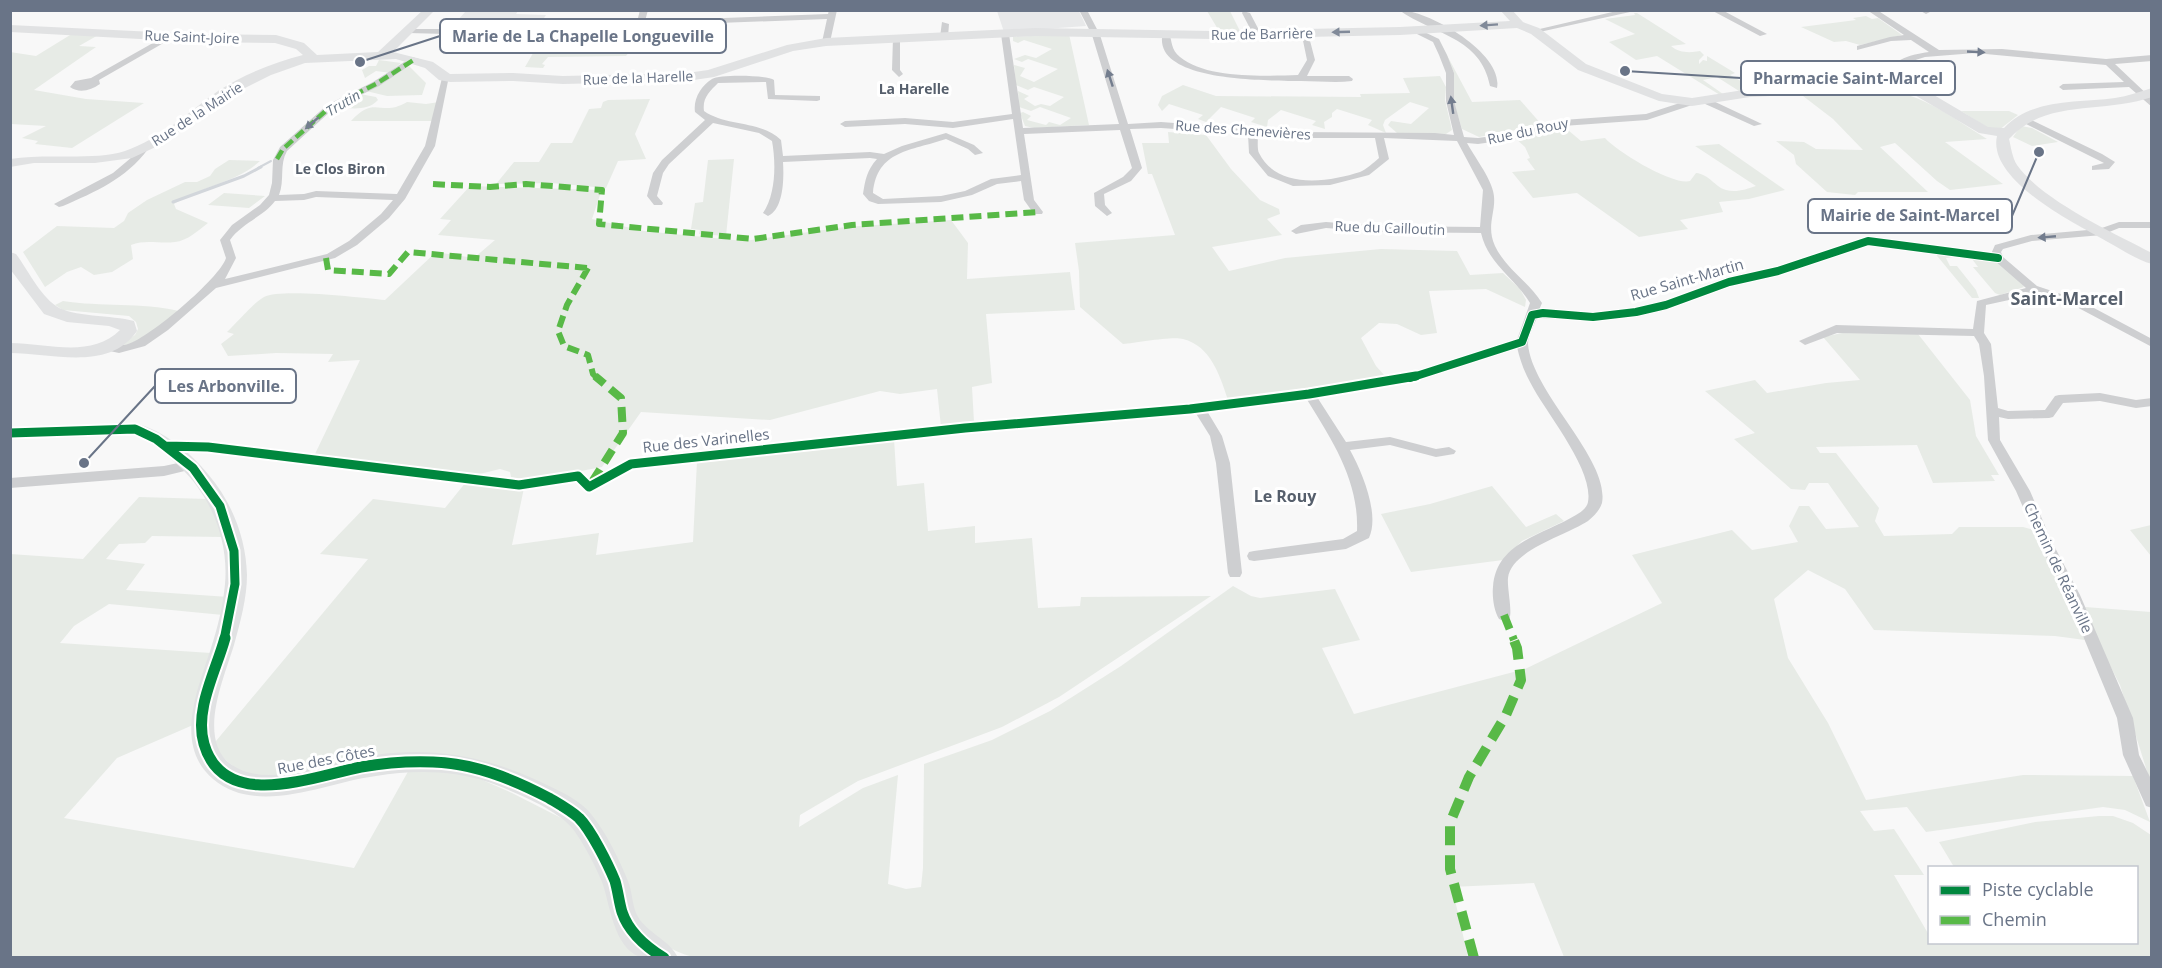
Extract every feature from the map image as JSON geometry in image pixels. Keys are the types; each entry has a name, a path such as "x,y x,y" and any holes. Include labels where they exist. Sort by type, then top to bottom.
{"street":[{"path":"313,58 368,55 388,50 430,10"},
{"path":"640,24 644,10"},
{"path":"1083,10 1094,32 1137,168 1127,179 1099,193 1100,206 1107,213"},
{"path":"1403,10 1441,29 1482,55 1493,74 1494,86"},
{"path":"1505,10 1519,24 1535,31 1582,67 1659,97 1669,104 1668,112"},
{"path":"1535,31 1635,10"},
{"path":"1715,10 1763,34"},
{"path":"1871,10 1936,53"},
{"path":"569,23 586,20 640,24 832,13 826,42"},
{"path":"1246,13 1257,34"},
{"path":"408,31 446,32 461,21"},
{"path":"944,37 945,24"},
{"name":"Rue de Barrière","path":"1005,34 1094,32 1257,34 1416,30 1519,24"},
{"name":"Rue Saint-Joire","path":"10,28 170,37 276,39 300,46 313,58"},
{"path":"1416,30 1436,41 1450,73 1450,101 1460,139 1488,190 1486,230 1493,253 1531,295 1551,312 1559,315"},
{"path":"1301,78 1311,60 1304,33"},
{"path":"1005,34 1029,200 1038,212"},
{"name":"Rue de la Harelle","path":"446,78 513,77 563,80 717,77 792,48 826,42 1005,34"},
{"path":"1166,34 1168,48 1176,58 1201,69 1242,77 1349,78"},
{"path":"93,80 117,64 142,55 170,37"},
{"path":"1860,48 1890,39 1911,37"},
{"path":"896,40 896,70 899,74"},
{"path":"213,285 331,256 361,237 385,216 401,197 430,146 446,78 432,66 388,50"},
{"path":"1891,85 1896,66 1900,62 1936,53 1968,51 2108,62 2151,58"},
{"name":"Rue de la Mairie","path":"59,204 116,175 137,159 143,149 226,92 267,72 313,58"},
{"path":"108,347 115,351 125,349 160,332 213,285 228,267 231,258 225,240 230,232 273,198 277,189 278,155 283,148 330,107 376,84 415,60"},
{"path":"2108,62 2130,84 2150,95"},
{"path":"768,213 774,207 779,159 776,140 762,130 711,120 700,112 702,93 717,77 766,78 770,80 771,96 775,98 817,98"},
{"path":"1659,97 1699,101 1750,93 1832,90 1880,82 1917,91 1976,127 1994,132 2004,140 2010,165 2025,182 2102,232 2151,259"},
{"path":"2063,87 2130,84"},
{"path":"1891,85 1915,93 1984,134 2004,140"},
{"path":"2004,140 2023,118 2051,109 2150,95"},
{"path":"1699,101 1757,124"},
{"name":"Rue du Rouy","path":"1460,139 1478,141 1513,136 1563,123 1647,117 1699,101"},
{"path":"845,124 905,122 954,125 1017,116"},
{"path":"2023,118 2055,137 2080,146 2110,162 2106,167 2095,168"},
{"path":"658,203 652,196 658,173 663,164 711,120"},
{"name":"Rue des Chenevières","path":"1019,131 1161,124 1294,135 1435,136 1460,139"},
{"path":"946,136 949,127 954,125"},
{"path":"1253,132 1254,153 1271,174 1293,183 1330,182 1366,173 1384,159 1379,135"},
{"path":"978,153 971,147 946,136 883,157 877,162 868,182 868,194 873,199 882,202 941,199 969,193 995,182 1025,178"},
{"path":"10,163 34,159 112,158 143,149"},
{"path":"779,159 870,155 883,157"},
{"path":"273,198 401,197"},
{"path":"2151,225 2122,225 2106,228 2102,232 2031,238 1999,247 1996,252 1998,258 2033,288 2075,302 2151,344"},
{"name":"Rue du Cailloutin","path":"1296,231 1302,228 1327,226 1486,230"},
{"name":"Rue Saint-Martin","path":"1532,315 1543,313 1593,317 1636,312 1666,305 1729,282 1778,271 1868,241 1998,258"},
{"path":"10,257 49,309 76,317 114,320 128,325 129,331 123,339 93,352 10,348"},
{"path":"1805,341 1836,329 1978,333 1981,303 2028,293 2033,288"},
{"path":"1504,615 1498,593 1500,574 1506,561 1527,545 1571,526 1588,514 1595,504 1595,491 1586,463 1533,380 1524,357 1522,342 1536,303 1531,295"},
{"name":"Chemin de Réanville","path":"1978,333 1985,344 1994,440 2023,491 2045,542 2073,595 2124,718 2131,755 2151,801"},
{"path":"1194,409 1413,377 1522,342"},
{"path":"1254,556 1346,544 1364,534 1366,521 1356,475 1342,447 1309,394"},
{"path":"1991,410 2008,415 2049,414 2059,399 2100,397 2136,404 2151,402"},
{"path":"1194,409 1216,436 1223,463 1235,573"},
{"name":"Rue des Varinelles","path":"166,446 208,447 519,485 578,476 589,487 631,464 965,428 1194,409"},
{"name":"Rue des Côtes","path":"10,433 128,428 150,435 192,465 212,491 225,519 236,574 232,608 210,683 203,720 203,736 207,753 218,769 231,780 256,786 284,785 362,767 437,761 476,768 526,786 581,820 614,880 627,923 658,953"},
{"path":"1342,447 1390,441 1436,453 1449,451"},
{"path":"10,483 164,471 192,465"}],"shaded area":[{"path":"466,11 518,11 516,14 546,15 544,18 456,22"},
{"path":"997,11 1079,11 1086,26 1004,32"},
{"path":"1207,11 1230,11 1240,31 1219,31"},
{"path":"1634,13 1686,44 1671,46 1674,48 1685,52 1700,51 1704,55 1699,60 1699,64 1703,60 1707,61 1707,56 1735,73 1730,75 1755,89 1739,91 1717,77 1703,80 1723,94 1720,95 1657,56 1636,60 1609,42 1635,34 1605,19 1635,15"},
{"path":"1866,16 1872,19 1878,18 1902,35 1860,45 1846,41 1834,42 1801,27 1856,20 1853,18"},
{"path":"75,32 100,34 79,46 96,47 34,90 86,99 144,103 72,148 35,144 38,141 22,138 46,126 11,124 10,52 36,56"},
{"path":"1069,34 1089,125 1034,128 1025,126 1020,113 1023,112 1031,116 1027,120 1046,125 1049,122 1060,125 1071,118 1040,107 1031,111 1019,107 1018,91 1029,96 1024,99 1035,106 1041,104 1050,106 1064,97 1034,87 1028,90 1016,85 1014,65 1025,68 1020,76 1034,82 1058,69 1028,59 1022,62 1014,59 1025,55 1036,58 1052,49 1024,40 1018,43 1013,41 1013,37"},
{"path":"580,37 671,39 665,50 630,51 626,56 548,57 542,64 545,65 543,68 525,67 536,48 533,47 534,45 523,45 527,39"},
{"path":"1441,44 1472,102 1520,100 1542,125 1479,137 1462,129 1453,100 1454,73"},
{"path":"379,60 401,63 391,73 376,71 365,78 362,70 369,66 376,66"},
{"path":"409,66 426,83 422,95 387,96 366,91"},
{"path":"1440,76 1446,87 1445,100 1452,130 1446,134 1397,133 1388,125 1391,121 1411,124 1429,108 1410,102 1385,120 1383,125 1386,133 1368,125 1372,120 1337,109 1332,113 1332,117 1324,122 1325,129 1312,125 1316,121 1281,110 1268,120 1267,127 1251,122 1255,118 1221,107 1206,122 1198,119 1203,115 1169,104 1162,111 1158,105 1162,96 1183,85 1216,96 1361,97 1360,94 1410,93 1403,78"},
{"path":"1869,89 1901,93 1916,98 1987,139 1945,142 2003,184 1950,190 1895,143 1880,147 1928,192 1858,192 1855,195 1827,192 1796,164 1794,155 1776,141 1804,142 1816,149 1863,150 1833,119 1803,96 1840,94"},
{"path":"360,94 376,97 378,100 363,108 335,107"},
{"path":"650,99 635,134 646,159 618,161 606,188 551,183 496,184 514,162 539,162 551,143 572,143 589,109 601,108 603,102 608,100"},
{"path":"407,102 426,104 439,102 435,121 351,121 366,109 390,108"},
{"path":"1961,111 2009,111 2018,115 1999,130 1990,129"},
{"path":"1562,125 1581,141 1605,138 1633,159 1672,178 1690,181 1696,173 1701,174 1730,191 1756,186 1695,146 1719,144 1785,190 1749,199 1719,202 1723,212 1680,220 1688,229 1639,237 1577,193 1533,198 1512,172 1535,170 1527,159 1530,158 1525,147 1515,138"},
{"path":"2021,126 2032,128 2058,142 2032,146 2013,137"},
{"path":"1168,132 1206,135 1231,169 1260,200 1279,209 1280,214 1267,219 1282,235 1212,247 1229,271 1285,258 1381,249 1457,251 1470,275 1503,273 1520,289 1526,300 1525,307 1486,289 1429,291 1437,333 1421,335 1397,324 1379,323 1361,338 1376,366 1385,376 1228,400 1213,363 1201,348 1183,339 1171,338 1123,344 1080,307 1079,271 1075,243 1175,235 1152,174 1148,174 1142,143 1169,143"},
{"path":"734,159 726,236 699,234 700,230 691,229 695,203 703,202 708,160"},
{"path":"229,160 260,161 229,180 174,204 176,209 208,223 197,232 179,241 142,242 131,245 133,259 112,272 94,275 81,267 67,272 45,287 23,252 57,226 114,228 124,221 128,213 147,200 185,182 197,182 210,176 215,169"},
{"path":"470,186 600,190 592,219 644,231 744,241 845,227 951,220 968,243 967,279 1070,272 1075,310 986,314 992,383 972,387 974,422 941,427 937,389 900,394 880,391 770,420 641,412 602,467 529,480 511,477 510,472 500,469 472,476 315,454 360,360 328,362 333,354 276,353 228,356 221,344 234,334 227,332 250,308 264,297 273,294 304,293 385,300 436,252 474,258 495,240 438,235 451,220 440,219"},
{"path":"224,193 265,196 249,208 208,205"},
{"path":"1933,251 1990,260 1999,263 2024,287 2000,295 1995,293 1973,267 1978,267 1972,259 1964,259 1962,256 1946,258 1950,266 1957,266 1976,290 1979,298 1972,298"},
{"path":"63,301 150,306 179,311 145,337 121,346 135,335 138,329 136,322 129,316 63,310 55,305"},
{"path":"1842,333 1918,334 1970,400 1976,436 1999,475 1991,475 1995,481 1933,483 1917,445 1816,447 1820,453 1836,453 1879,508 1875,521 1884,536 1952,534 1959,527 2023,527 2034,530 2085,640 2055,636 1874,630 1845,589 1808,570 1774,599 1788,658 1828,723 1866,800 2023,775 2133,776 2150,822 2125,810 2103,807 1926,832 1907,807 1860,811 1874,831 1894,829 1924,875 1894,875 1928,933 1928,944 2138,944 2138,866 1953,866 1939,842 2035,822 2113,816 2133,823 2151,835 2151,957 1564,957 1534,883 1452,887 1468,957 693,957 664,944 644,927 630,904 587,812 470,760 261,778 241,773 211,747 368,559 320,554 373,499 445,508 466,482 524,488 512,545 599,533 596,555 693,542 697,461 820,446 875,444 894,439 897,486 924,483 928,531 975,526 975,543 1032,538 1038,608 1080,606 1081,597 1211,596 1059,697 1002,727 858,781 800,815 799,827 863,788 898,775 888,884 906,889 921,887 924,764 992,740 1050,711 1121,666 1233,586 1251,596 1260,598 1335,589 1360,640 1322,648 1354,714 1525,669 1662,603 1632,555 1732,530 1752,550 1798,542 1789,526 1799,506 1809,506 1826,529 1859,527 1828,483 1809,483 1805,490 1791,489 1734,439 1755,433 1705,391 1755,380 1767,393 1860,380 1823,337"},
{"path":"1492,486 1526,527 1556,514 1564,521 1522,541 1503,560 1411,572 1381,514 1430,504"},
{"path":"139,497 208,499 223,537 152,536 145,543 119,544 106,559 145,564 126,590 229,597 223,615 109,604 74,626 60,643 211,653 193,725 117,758 64,818 354,868 410,768 471,775 573,824 646,957 11,957 10,554 83,559"},
{"path":"2152,525 2151,556 2130,530"},
{"path":"2085,607 2151,612 2151,784 2120,685 2100,646"}],"waterway":[{"name":"Trutin","path":"258,168 271,161"},
{"name":"Trutin","path":"173,202 244,176 261,167"}],"marked path":[{"path":"277,159 283,149 330,107 376,84 415,59"},
{"path":"433,184 490,187 526,184 602,190 599,224 753,239 852,225 1038,212"},
{"path":"326,258 328,270 389,274 408,252 588,268"},
{"path":"588,268 567,305 558,331 564,346 588,355 593,374 621,398 623,433 592,482"},
{"path":"1474,958 1450,869 1450,823 1469,777 1506,715 1521,680 1517,648 1504,615"}],"cycle path":[{"path":"166,446 208,447 519,485 578,476 589,487 631,464 965,428 1190,409 1309,394 1413,377 1522,342 1532,315 1543,313 1593,317 1636,312 1666,305 1729,282 1778,271 1868,241 1998,258"},
{"path":"10,433 135,429 176,452 208,486 229,528 236,575 223,645 203,715 204,742 208,754 221,771 238,781 258,785 279,785 377,765 434,762 476,768 516,782 560,804 581,820 615,882 623,913 630,928 643,943 664,958"}],"place":[{"name":"Marie de La Chapelle Longueville","path":"360,62"},
{"name":"Pharmacie Saint-Marcel","path":"1625,71"},
{"name":"Mairie de Saint-Marcel","path":"2039,152"},
{"name":"Les Arbonville.","path":"84,463"}],"district":[{"name":"La Harelle","path":"914,89"},
{"name":"Le Clos Biron","path":"340,169"},
{"name":"Saint-Marcel","path":"2067,299"},
{"name":"Le Rouy","path":"1285,496"}]}
